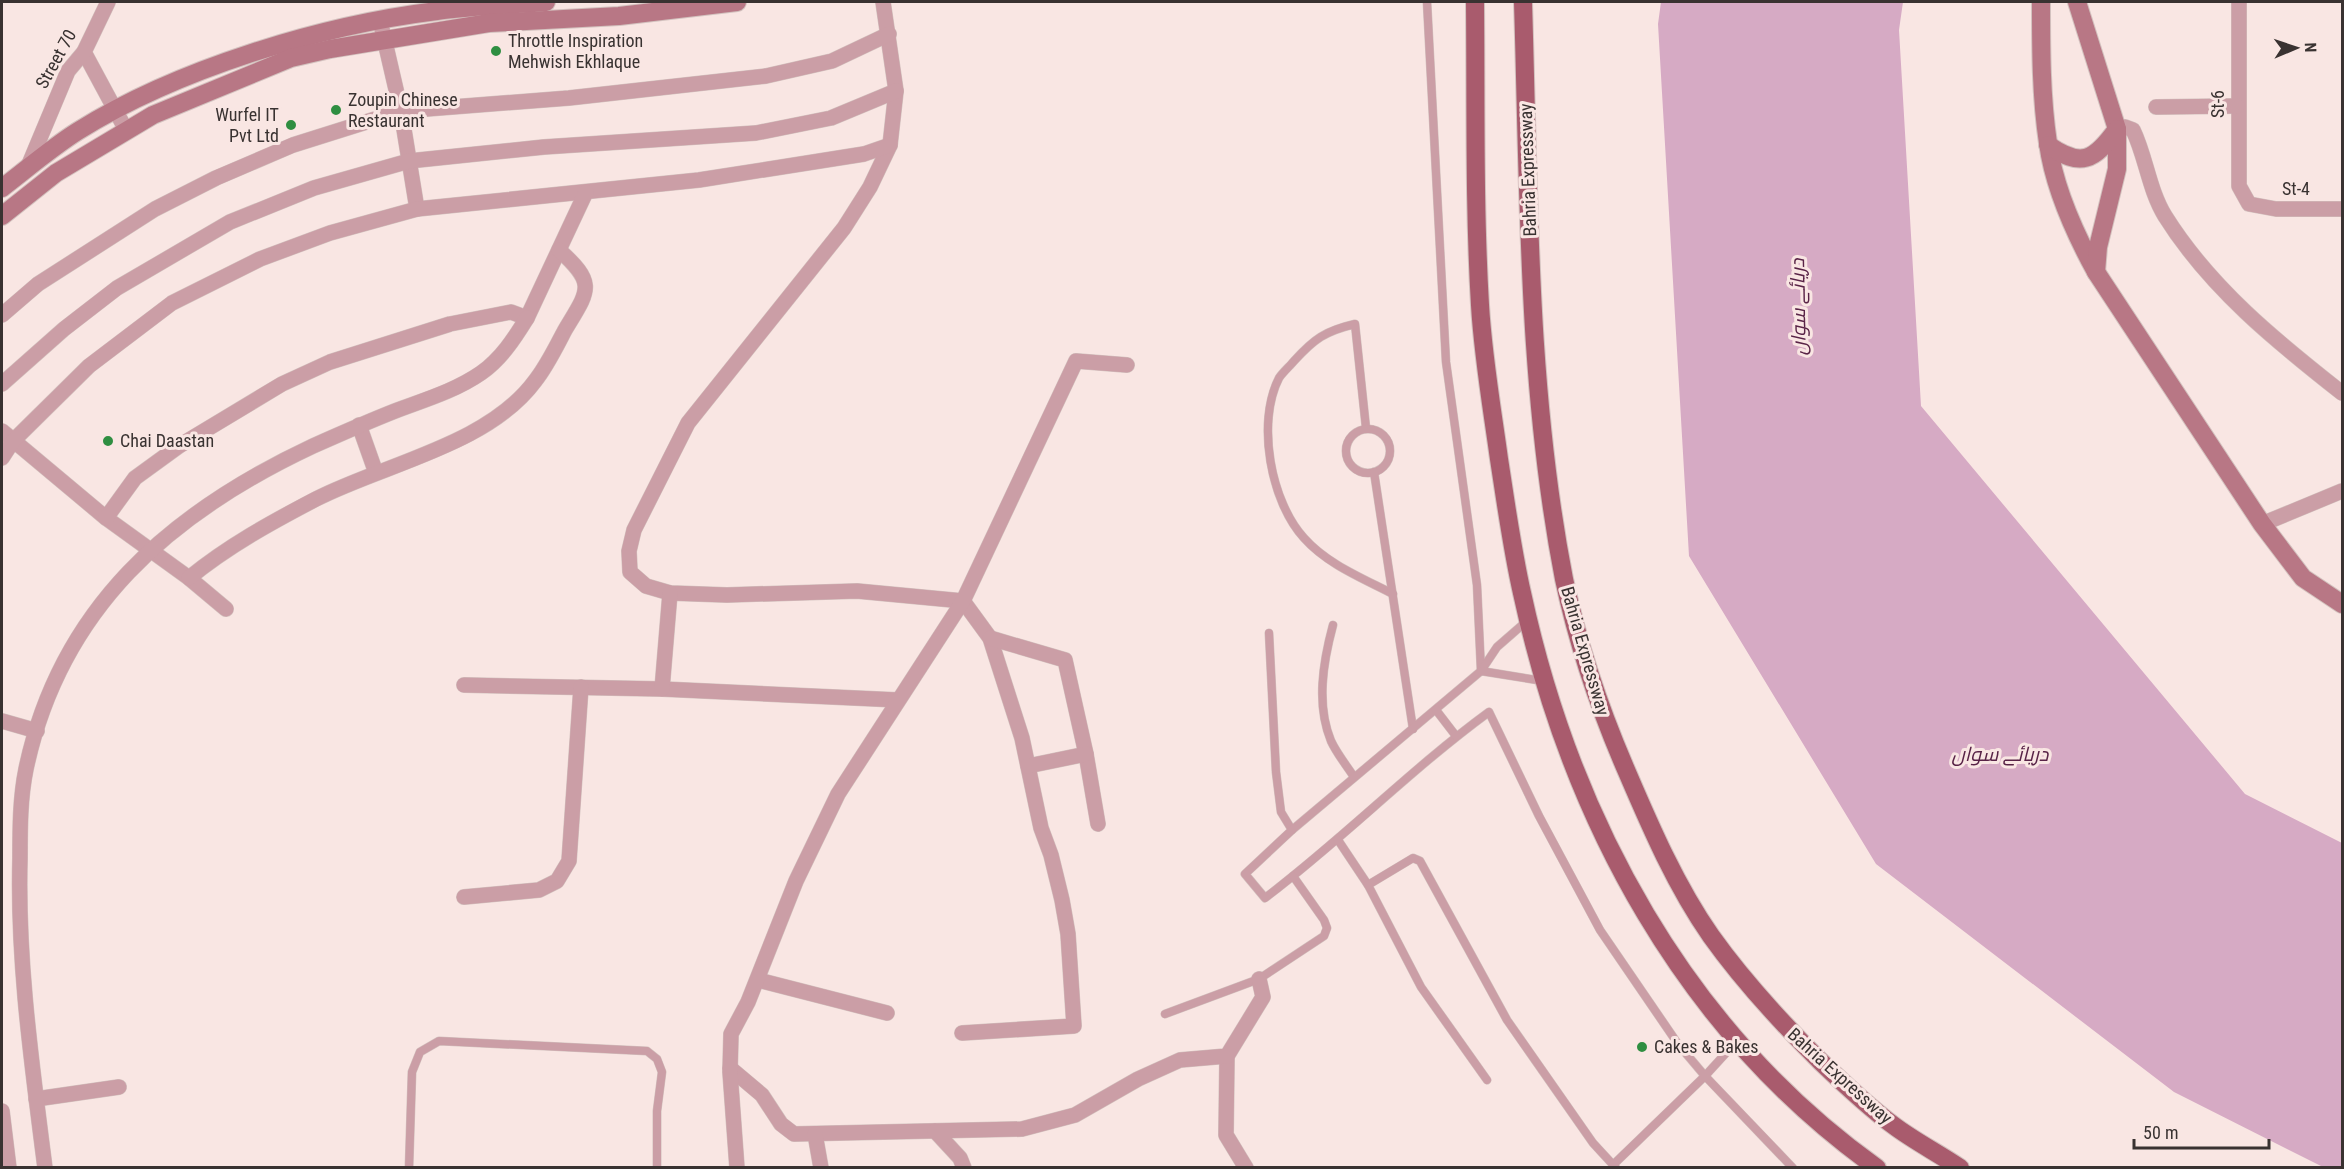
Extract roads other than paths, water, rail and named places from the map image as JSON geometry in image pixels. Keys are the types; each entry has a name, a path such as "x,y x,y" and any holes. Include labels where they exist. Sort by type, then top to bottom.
{"main road":[{"path":"2,188 78,131 114,111 174,83 238,58 289,42 381,20 437,11 546,2"},
{"path":"2,216 56,173 153,115 291,58 489,23 618,16 737,2"},
{"path":"1474,2 1480,304 1484,354 1510,531 1528,619 1545,681 1577,774 1610,850 1643,911 1701,999 1737,1041 1818,1123 1877,1167"},
{"name":"Bahria Expressway","path":"1523,2 1533,311 1543,434 1564,579 1581,647 1603,717 1650,826 1677,880 1711,935 1771,1012 1836,1076 1892,1125 1960,1167"},
{"path":"2041,2 2048,145 2060,192 2077,238 2096,272 2262,524 2303,578 2343,604"},
{"path":"2077,2 2117,129 2117,169 2098,247 2096,272"},
{"path":"2048,145 2072,159 2084,159 2095,155 2117,129"}],"street":[{"name":"Street 70","path":"27,169 68,71 84,52 108,2"},
{"path":"883,2 896,91 890,145 870,187 844,228 688,423 634,530 629,551 630,572 646,586 670,593 727,595 857,591 963,600 990,638 1022,738 1041,828 1051,855 1062,900 1068,934 1074,1026 962,1033"},
{"name":"St-6","path":"2239,2 2237,106 2239,186 2249,204"},
{"path":"381,20 401,111 417,209"},
{"path":"2,315 38,284 154,209 216,178 293,145 401,111 569,98 766,76 832,61 889,34"},
{"path":"84,52 126,130"},
{"path":"2,384 64,329 117,288 230,222 314,188 409,161 544,147 756,133 831,118 896,91"},
{"path":"2156,107 2237,106"},
{"path":"2117,129 2126,127 2133,130 2164,215 2207,272 2241,308 2293,355 2343,393"},
{"path":"2,458 7,436 89,366 172,303 260,259 330,233 417,209 699,180 864,154 890,145"},
{"path":"45,1167 22,965 19,881 21,823 26,770 37,731 51,690 79,636 104,600 150,549 178,525 236,486 284,460 359,425 459,387 483,372 502,354 527,318 586,192"},
{"name":"St-4","path":"2249,204 2276,209 2343,208"},
{"path":"189,578 248,536 319,498 475,429 516,402 535,382 583,301 584,276 580,269 559,250"},
{"path":"106,518 135,478 188,440 282,384 330,362 450,324 511,312 527,318"},
{"path":"737,1167 730,1068 731,1034 758,980 796,881 838,794 963,600 1076,361 1127,365"},
{"path":"359,425 376,473"},
{"path":"7,436 106,518 189,578 226,609"},
{"path":"2262,524 2343,491"},
{"path":"662,689 670,593"},
{"path":"990,638 1065,660 1086,754 1098,824"},
{"path":"464,685 662,689 898,700"},
{"path":"464,897 539,890 557,881 569,861 581,687"},
{"path":"2,721 37,731"},
{"path":"1028,766 1086,754"},
{"path":"1246,1167 1227,1136 1227,1056 1263,997 1258,979"},
{"path":"758,980 887,1012"},
{"path":"730,1068 762,1095 781,1124 794,1134 1022,1129 1075,1115 1138,1079 1180,1060 1227,1056"},
{"path":"36,1099 119,1087"},
{"path":"2,1111 9,1167"},
{"path":"935,1131 960,1158 964,1167"},
{"path":"814,1134 821,1167"}],"lane":[{"path":"1427,2 1446,362 1477,585 1481,671"},
{"path":"1366,428 1355,324 1335,328 1314,339 1280,378 1271,405 1272,471 1285,512 1304,539 1325,557 1393,594"},
{"path":"1366,428 1378,430 1387,438 1391,449 1389,461 1381,470 1374,472 1358,472 1349,464 1345,453 1347,441 1355,432 1366,428"},
{"path":"1374,472 1413,729"},
{"path":"1528,619 1497,647 1481,671 1292,830 1245,874 1265,898 1338,840 1456,736 1489,712 1539,816 1600,930 1678,1044 1705,1077 1793,1167"},
{"path":"1333,625 1324,669 1325,719 1332,742 1354,777"},
{"path":"1269,633 1276,772 1281,812 1292,830"},
{"path":"1481,671 1545,681"},
{"path":"1436,711 1456,736"},
{"path":"1338,840 1368,885 1421,987 1487,1080"},
{"path":"1368,885 1413,858 1420,861 1507,1020 1593,1143 1615,1166 1705,1077 1737,1041"},
{"path":"1165,1014 1258,979 1324,936 1327,927 1324,920 1293,876"},
{"path":"410,1167 412,1072 420,1052 439,1041 647,1051 657,1059 662,1072 657,1111 657,1167"}],"water":[{"name":"دریائے سواں","path":"1661,2 1903,2 1899,30 1921,406 2245,794 2342,843 2342,1167 2323,1167 2174,1092 1876,864 1689,556 1658,24"}],"place":[{"name":"Throttle Inspiration Mehwish Ekhlaque","path":"496,51"},
{"name":"Zoupin Chinese Restaurant","path":"336,110"},
{"name":"Wurfel IT Pvt Ltd","path":"291,125"},
{"name":"Chai Daastan","path":"108,441"},
{"name":"Cakes & Bakes","path":"1642,1047"}]}
